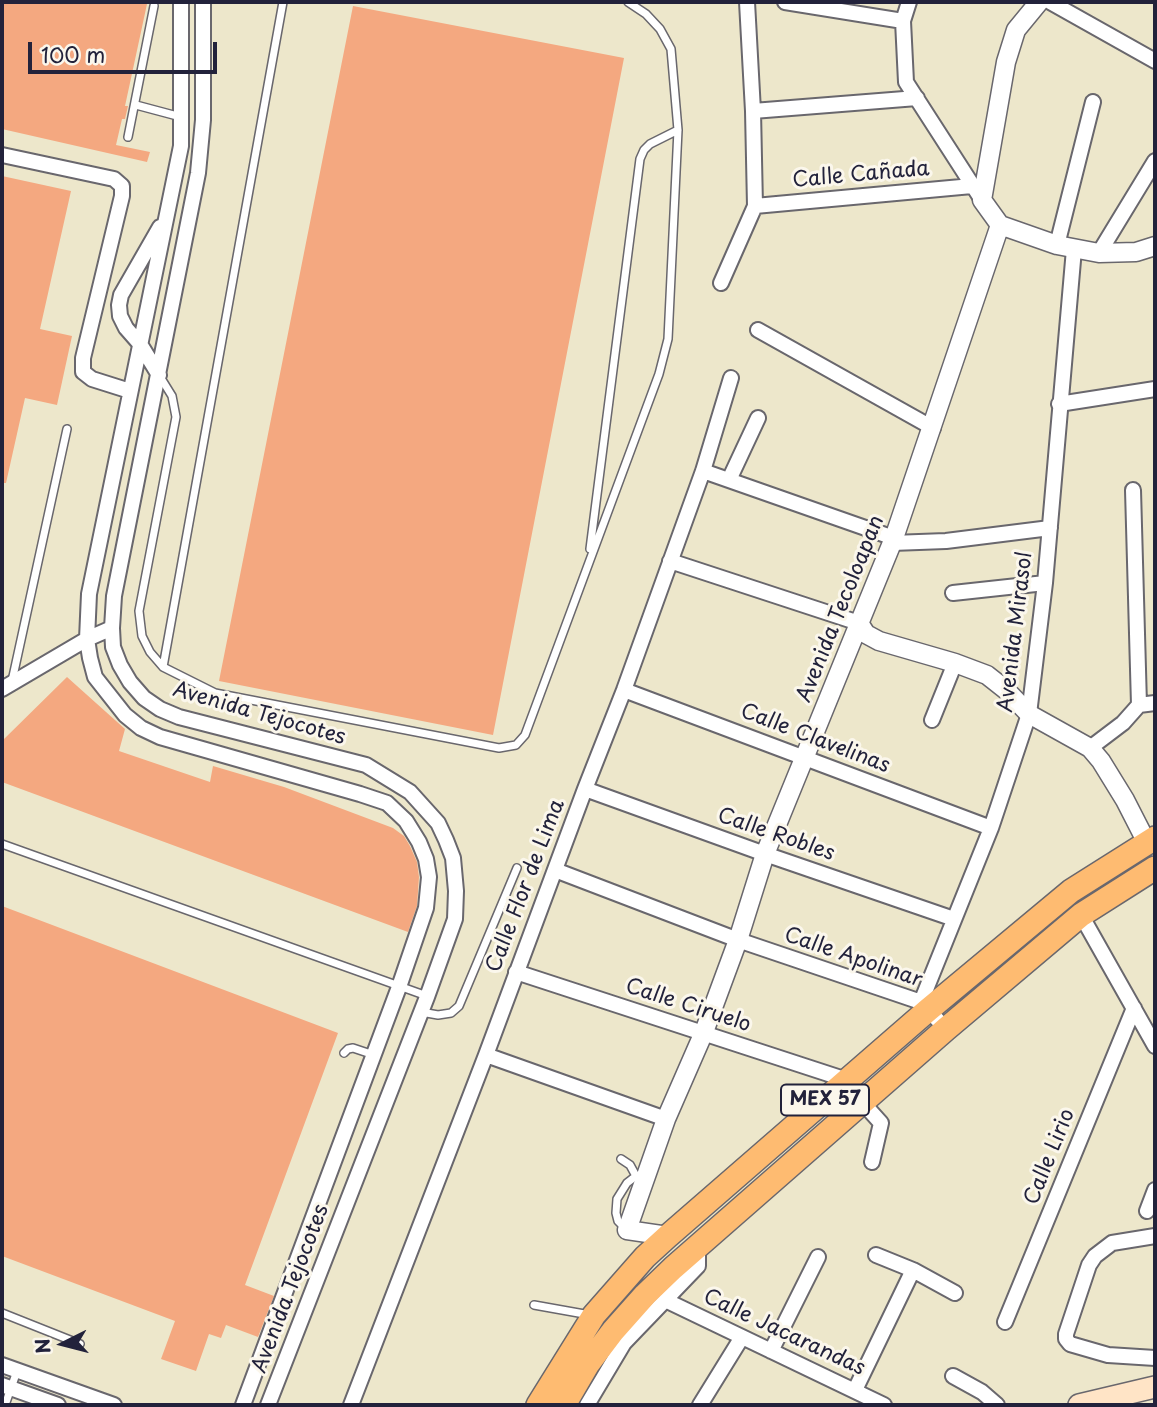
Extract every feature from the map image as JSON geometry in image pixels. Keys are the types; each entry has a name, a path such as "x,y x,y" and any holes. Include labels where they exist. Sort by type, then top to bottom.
{"main road":[{"name":"MEX 57","path":"538,1405 594,1315 645,1257 848,1080 924,1006 1071,891 1151,841"},
{"name":"MEX 57","path":"564,1405 588,1364 645,1295 946,1029 1081,915 1155,868"},
{"path":"1079,1405 1155,1387"}],"street":[{"name":"Avenida Tejocotes","path":"181,2 181,146 89,594 87,639 95,677 125,715 141,728 160,737 387,803 406,821 426,859 429,877 426,908 399,987 243,1405"},
{"name":"Avenida Tejocotes","path":"203,2 202,120 198,173 114,596 113,647 120,665 144,698 160,709 179,717 366,765 410,792 438,823 446,840 453,858 456,891 455,919 427,997 268,1405"},
{"path":"721,283 755,206 747,2"},
{"path":"785,2 903,21"},
{"path":"909,2 903,21 906,82 1000,225 1066,247 1099,253 1136,252 1155,246"},
{"path":"977,193 1006,62 1016,30 1039,2"},
{"path":"1050,2 1155,61"},
{"path":"753,111 917,98"},
{"name":"Avenida Mirasol","path":"924,1006 954,919 991,828 1030,714 1050,528 1066,247 1093,102"},
{"path":"2,155 114,179 122,186 122,196 83,358 83,372 92,379 130,391"},
{"path":"1099,253 1155,161"},
{"name":"Calle Cañada","path":"755,206 977,193"},
{"path":"159,375 140,344 126,328 120,316 119,305 121,295 167,214"},
{"name":"Avenida Tecoloapan","path":"627,1230 640,1178 704,1032 738,940 765,854 893,541 1000,225"},
{"path":"758,330 933,428"},
{"name":"Calle Flor de Lima","path":"351,1405 624,690 703,471 731,378"},
{"path":"1059,404 1155,388"},
{"path":"729,480 758,418"},
{"path":"703,471 893,541 946,541 1050,528"},
{"path":"1133,490 1139,705"},
{"path":"670,561 859,623 866,634 879,641 987,675 1030,714 1090,748 1151,841"},
{"path":"953,593 1045,583"},
{"path":"7,686 87,639 112,628"},
{"path":"932,720 955,663"},
{"name":"Calle Clavelinas","path":"624,690 991,828"},
{"path":"1090,748 1123,723 1139,705 1155,703"},
{"name":"Calle Robles","path":"585,789 954,919"},
{"name":"Calle Apolinar","path":"555,870 738,940 924,1006 946,1029"},
{"path":"1081,915 1155,1045"},
{"name":"Calle Ciruelo","path":"516,972 848,1080"},
{"name":"Calle Lirio","path":"1006,1322 1134,1008"},
{"path":"486,1055 666,1119"},
{"path":"863,1103 881,1123 872,1162"},
{"path":"1147,1211 1155,1190"},
{"path":"627,1230 668,1236"},
{"path":"627,1230 645,1257"},
{"path":"1155,1236 1112,1243 1095,1256 1089,1265 1066,1334 1070,1344 1108,1355 1155,1358"},
{"path":"587,1405 624,1343 698,1266 698,1254 694,1251"},
{"path":"876,1255 911,1276 955,1293"},
{"path":"771,1352 818,1257"},
{"path":"855,1390 911,1276"},
{"name":"Calle Jacarandas","path":"665,1300 884,1405"},
{"path":"700,1405 742,1337"},
{"path":"2,1365 114,1405"},
{"path":"953,1376 982,1392 997,1405"},
{"path":"6,1386 48,1404"}],"lane":[{"path":"163,667 283,2"},
{"path":"159,375 172,396 176,417 139,611 142,636 150,652 163,667 215,692 499,748 516,745 525,735 659,374 668,340 678,130 671,49 660,29 646,14 628,2"},
{"path":"128,137 154,6"},
{"path":"136,105 181,117"},
{"path":"588,564 640,159 643,150 650,144 678,130"},
{"path":"7,686 67,429"},
{"path":"2,844 427,997"},
{"path":"421,1012 438,1016 450,1013 460,1006 517,869"},
{"path":"344,1053 353,1048 374,1055"},
{"path":"621,1159 630,1165 640,1178"},
{"path":"534,1305 594,1315"},
{"path":"2,1313 80,1344"},
{"path":"5,1405 6,1386 17,1370"},
{"path":"48,1381 48,1404"}],"building":[{"path":"2,2 147,4 125,106 128,106 116,145 150,152 147,162 2,129"},
{"path":"353,6 624,58 493,735 219,681"},
{"path":"2,176 71,191 40,329 72,336 57,405 25,398 6,483 2,483"},
{"path":"67,677 125,729 119,751 210,782 213,766 284,787 393,828 404,836 417,862 419,877 417,906 408,932 2,782 2,741"},
{"path":"2,906 338,1033 245,1285 274,1296 258,1337 226,1325 221,1338 209,1334 196,1371 161,1359 175,1321 2,1256"}]}
